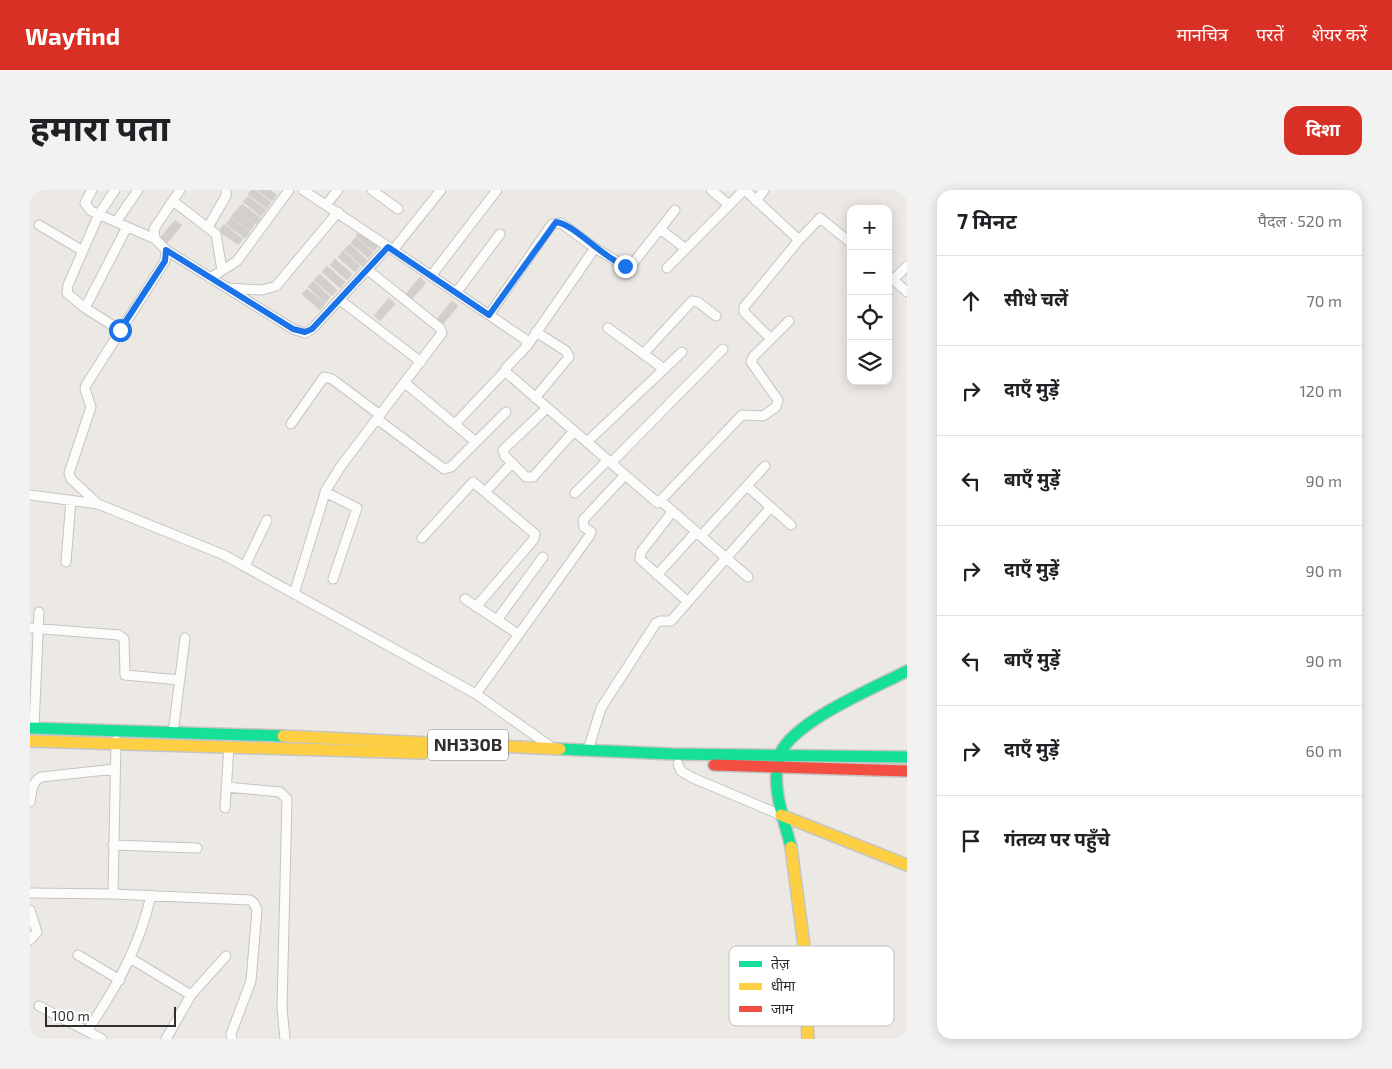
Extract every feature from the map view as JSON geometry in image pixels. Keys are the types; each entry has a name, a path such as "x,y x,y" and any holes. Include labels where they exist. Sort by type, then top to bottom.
{"main road":[{"path":"803,946 792,852 781,815 777,761 785,742 804,726 907,670"},
{"name":"NH330B","path":"32,728 228,746 678,764 907,757"},
{"name":"NH330B","path":"30,741 173,733 295,736 588,750 907,771"},
{"path":"781,815 907,866"},
{"path":"808,1026 808,1039"}],"street":[{"path":"92,190 86,202 91,210 155,240 166,250 293,329 305,332 312,329 368,270 391,249 441,190"},
{"path":"115,190 99,214 68,286 67,293 85,308 120,330"},
{"path":"116,222 138,190"},
{"path":"155,240 154,229 180,190"},
{"path":"208,227 226,196 226,190"},
{"path":"210,278 236,261 288,190"},
{"path":"303,190 526,340 527,346"},
{"path":"326,205 338,190"},
{"path":"372,190 398,209"},
{"path":"431,276 497,190"},
{"path":"711,190 729,205"},
{"path":"667,268 744,190 799,240"},
{"path":"756,201 764,190"},
{"path":"173,201 208,227 217,238 222,270"},
{"path":"489,315 552,224 561,222 595,248 621,264 630,265 675,210"},
{"path":"227,288 262,290 276,286 338,212"},
{"path":"771,339 744,312 744,308 799,240 820,218 847,240"},
{"path":"39,226 83,251"},
{"path":"85,308 126,227"},
{"path":"660,229 686,249"},
{"path":"456,293 500,234"},
{"path":"455,424 527,346 595,248"},
{"path":"98,504 71,479 69,473 91,406 85,389 86,384 165,261 166,250"},
{"path":"892,277 907,266"},
{"path":"294,594 325,492 341,466 421,362 440,336 442,330 368,270"},
{"path":"892,279 907,292"},
{"path":"340,300 421,362"},
{"path":"643,354 692,301 698,302 716,316"},
{"path":"506,370 655,502 661,501 742,415 762,416 776,407 778,400 751,362 753,357 789,321"},
{"path":"608,328 664,370"},
{"path":"536,332 566,352 568,357 536,398"},
{"path":"575,493 610,462 723,349"},
{"path":"587,442 682,352"},
{"path":"290,424 324,377 332,379 444,470 451,467 506,412"},
{"path":"405,383 476,442"},
{"path":"547,408 505,446 504,453 512,464 526,477 533,477 574,431"},
{"path":"486,491 512,464"},
{"path":"657,575 766,466"},
{"path":"476,694 590,535 591,532 584,527 583,520 625,475"},
{"path":"422,538 470,483 478,484 535,536 476,607"},
{"path":"748,486 791,525"},
{"path":"325,492 353,504 357,508 334,580"},
{"path":"30,495 98,504 245,566 476,694 554,749"},
{"path":"66,562 71,500"},
{"path":"661,501 748,577"},
{"path":"588,750 600,708 656,623 671,621 770,507"},
{"path":"673,511 640,555 642,562 687,601"},
{"path":"245,566 267,520"},
{"path":"497,620 543,557"},
{"path":"465,599 518,634"},
{"path":"32,728 34,629 39,612"},
{"path":"34,629 120,634 124,639 125,675 180,680"},
{"path":"173,733 185,638"},
{"path":"113,894 116,737"},
{"path":"225,808 228,746"},
{"path":"678,764 681,771 693,778 781,815"},
{"path":"30,802 35,781 40,777 116,769"},
{"path":"226,787 280,792 287,799 282,1008 285,1039"},
{"path":"113,845 197,848"},
{"path":"30,893 151,895 250,900 254,902 257,910 251,981 231,1034 232,1039"},
{"path":"87,1031 120,980 142,933 151,895"},
{"path":"30,910 38,932 30,940"},
{"path":"78,955 120,980"},
{"path":"166,1039 191,994 226,956"},
{"path":"130,958 191,994"},
{"path":"40,1006 102,1039"}],"building":[{"path":"255,190 271,202 267,209 248,194"},
{"path":"257,190 270,190 277,195 272,201"},
{"path":"248,196 266,210 261,216 243,202"},
{"path":"242,204 261,218 256,224 237,210"},
{"path":"236,210 255,224 250,231 231,217"},
{"path":"231,218 250,232 245,238 226,224"},
{"path":"175,220 182,225 167,243 160,238"},
{"path":"224,224 243,239 238,245 219,231"},
{"path":"362,230 379,245 374,251 356,236"},
{"path":"356,237 373,252 368,258 351,243"},
{"path":"350,244 367,260 362,266 344,250"},
{"path":"343,251 360,266 355,272 338,257"},
{"path":"335,259 352,274 347,280 330,265"},
{"path":"327,266 345,282 340,288 322,272"},
{"path":"320,274 337,290 332,296 314,280"},
{"path":"420,277 426,283 411,300 405,295"},
{"path":"313,281 330,297 325,303 308,287"},
{"path":"307,289 325,304 320,310 302,294"},
{"path":"389,298 395,304 380,321 374,316"},
{"path":"452,301 458,306 443,324 437,319"}],"traffic: fast":[{"path":"791,847 780,804 777,782 778,760 784,747 797,733 833,708 907,671"},
{"path":"30,728 283,736"},
{"path":"560,749 672,754 907,757"}],"traffic: slow":[{"path":"283,736 560,749"},
{"path":"30,741 423,753"},
{"path":"781,815 907,865"},
{"path":"791,847 804,946"},
{"path":"807,1026 808,1039"}],"traffic: jam":[{"path":"714,765 907,771"}],"route":[{"path":"120,330 165,261 166,250 299,332 312,329 388,247 489,315 552,224 556,222 561,222 595,248 625,266"}]}
